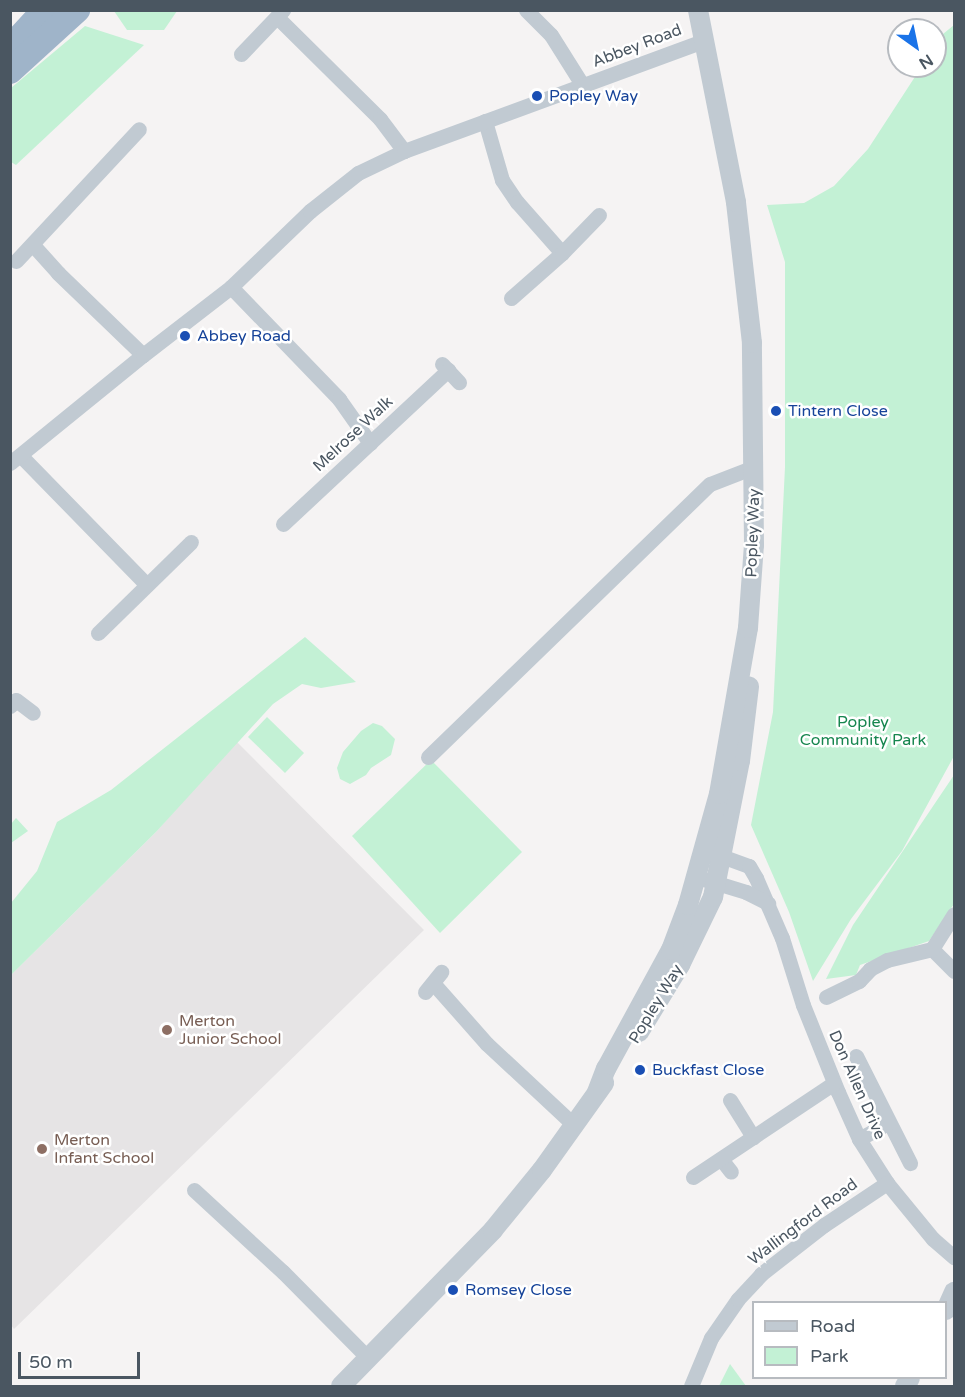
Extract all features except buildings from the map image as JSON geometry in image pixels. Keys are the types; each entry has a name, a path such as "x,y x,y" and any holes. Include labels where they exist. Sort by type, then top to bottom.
{"highway":[{"path":"10,48 45,10"},
{"path":"10,70 77,10"}],"street":[{"name":"Popley Way","path":"341,1386 493,1230 574,1126 617,1068 680,965 706,913 716,882 712,853 721,784 748,628 754,545 752,343 740,233 698,10"},
{"name":"Abbey Road","path":"527,11 551,35 583,86"},
{"path":"241,54 280,14 380,119 404,151"},
{"name":"Abbey Road","path":"147,585 16,460 143,354 231,287 335,190 358,173 404,151 703,41"},
{"path":"485,121 502,180 516,202 562,253"},
{"path":"15,261 33,245 139,129"},
{"path":"511,298 562,253 599,215"},
{"path":"33,245 58,273 143,354"},
{"path":"231,287 339,399 370,443"},
{"name":"Melrose Walk","path":"283,524 370,443 445,367 459,382"},
{"path":"428,757 710,484 754,467"},
{"path":"98,633 191,542"},
{"path":"10,705 16,700 33,713"},
{"name":"Popley Way","path":"597,1092 606,1069 671,950 696,877 712,853"},
{"name":"Don Allen Drive","path":"712,853 748,866 768,903 834,1083 860,1139 887,1183 933,1239 954,1257"},
{"path":"696,877 746,892 768,903"},
{"path":"826,997 860,981 870,969 887,960 932,949 954,914"},
{"path":"932,949 954,971"},
{"path":"433,982 487,1044 574,1126"},
{"path":"856,1056 910,1163"},
{"path":"693,1177 834,1083"},
{"path":"730,1100 753,1137"},
{"path":"860,1139 888,1123"},
{"path":"721,1159 731,1172"},
{"name":"Wallingford Road","path":"691,1386 711,1338 738,1299 761,1274 824,1225 887,1183"},
{"path":"194,1190 283,1272 369,1359"},
{"path":"947,1306 954,1292"}],"shaded area":[{"name":"Merton Junior School","path":"236,741 424,930 14,1329 11,1325 11,975 156,832"}],"green space":[{"path":"114,11 177,11 164,30 127,30"},
{"name":"Popley Community Park","path":"954,25 954,756 902,851 851,919 813,981 789,912 751,825 773,712 785,467 785,262 767,205 804,203 834,186 868,149 914,78 947,78 947,31"},
{"path":"85,26 144,45 16,165 11,162 11,88"},
{"path":"305,637 356,682 321,688 302,684 273,704 156,832 11,975 11,903 37,871 57,822 111,790"},
{"path":"267,717 304,753 285,773 248,737"},
{"path":"373,723 382,726 395,739 391,755 371,768 366,775 350,784 340,779 337,768 343,752 361,731"},
{"path":"431,760 522,852 440,933 352,836"},
{"path":"954,775 954,904 929,941 860,965 856,975 826,979 853,925"},
{"path":"16,818 28,831 11,843 11,824"},
{"path":"730,1364 746,1386 719,1386"}],"place":[{"name":"Popley Way","path":"537,96"},
{"name":"Abbey Road","path":"185,336"},
{"name":"Tintern Close","path":"776,411"},
{"name":"Merton Junior School","path":"167,1030"},
{"name":"Buckfast Close","path":"640,1070"},
{"name":"Merton Infant School","path":"42,1149"},
{"name":"Romsey Close","path":"453,1290"}]}
